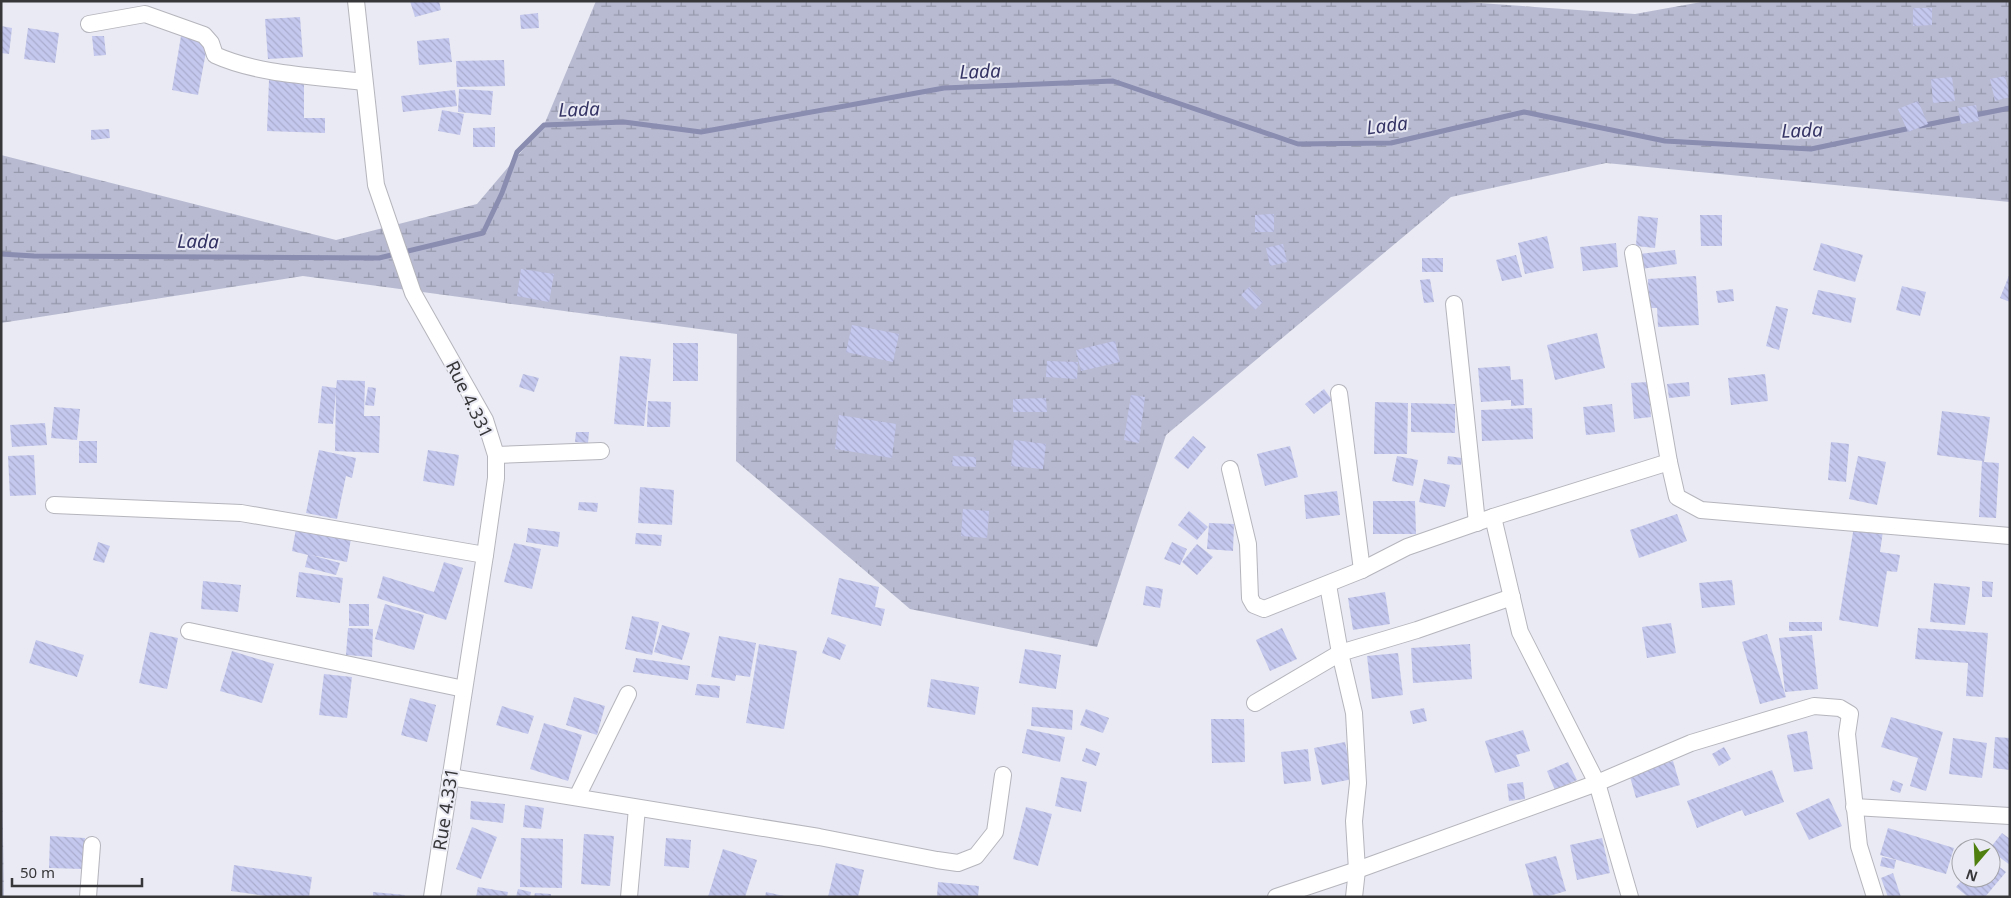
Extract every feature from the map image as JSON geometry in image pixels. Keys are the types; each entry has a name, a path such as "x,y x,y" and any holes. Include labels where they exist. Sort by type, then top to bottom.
{"street":[{"name":"Rue 4.331","path":"356,1 376,185 393,239 413,292 485,420 496,455 496,478 485,555 432,897"},
{"path":"89,24 145,14 204,35 211,43 215,56 234,64 258,69 364,82"},
{"path":"1633,253 1669,462 1678,498 1701,510 2010,536"},
{"path":"1454,304 1477,523"},
{"path":"1340,393 1362,570"},
{"path":"496,455 601,451"},
{"path":"1230,469 1248,544 1250,598 1254,605 1264,609 1328,585 1407,547 1493,517 1669,462"},
{"path":"54,505 241,513 485,555"},
{"path":"1493,517 1520,632 1597,783 1630,897"},
{"path":"1328,585 1340,653 1354,713 1358,782 1354,821 1357,870 1354,897"},
{"path":"1255,702 1340,653 1417,630 1512,598"},
{"path":"189,630 464,689"},
{"path":"578,797 628,694"},
{"path":"1276,897 1357,870 1597,783 1691,743 1814,706 1840,708 1850,714 1847,734 1859,846 1875,897"},
{"path":"450,777 819,837 958,863 976,856 995,832 1003,775"},
{"path":"1854,807 2010,816"},
{"path":"629,897 637,808"},
{"path":"88,897 92,845"}],"green space":[{"path":"596,1 1451,1 1635,14 1707,1 2010,1 2010,202 1606,163 1451,197 1166,435 1097,647 910,609 736,461 737,334 303,276 1,323 1,155 336,240 477,204 544,125"},
{"path":"1,714 4,897 1,897"}],"building":[{"path":"410,1 439,1 441,10 415,17"},
{"path":"1913,8 1932,8 1932,25 1913,26"},
{"path":"538,13 539,28 521,29 520,15"},
{"path":"300,17 303,57 268,59 265,19"},
{"path":"1,26 12,28 9,54 1,53"},
{"path":"28,28 59,33 55,63 24,59"},
{"path":"92,36 104,36 106,55 94,56"},
{"path":"181,36 208,41 198,95 172,90"},
{"path":"449,38 452,62 419,65 417,41"},
{"path":"504,60 505,86 457,87 456,61"},
{"path":"2005,76 2010,97 1995,101 1990,79"},
{"path":"1952,77 1955,101 1933,103 1931,79"},
{"path":"269,80 304,81 304,118 325,118 325,133 267,131"},
{"path":"459,89 493,91 491,115 458,112"},
{"path":"455,90 457,106 403,112 401,96"},
{"path":"1918,101 1928,124 1908,132 1898,109"},
{"path":"1976,105 1979,121 1961,124 1958,108"},
{"path":"442,110 464,114 460,135 438,131"},
{"path":"495,127 495,147 473,147 473,128"},
{"path":"109,129 110,138 91,140 91,130"},
{"path":"1274,214 1274,232 1255,232 1255,215"},
{"path":"1700,215 1722,215 1722,246 1701,246"},
{"path":"1638,216 1658,218 1655,248 1636,246"},
{"path":"1547,236 1554,268 1525,274 1518,243"},
{"path":"1616,243 1618,267 1583,271 1580,247"},
{"path":"1821,243 1863,255 1855,282 1813,270"},
{"path":"1283,244 1287,262 1270,266 1266,248"},
{"path":"1675,250 1677,264 1641,269 1639,254"},
{"path":"1516,255 1522,277 1502,281 1496,260"},
{"path":"1422,258 1443,258 1443,272 1422,272"},
{"path":"521,269 554,274 549,302 517,296"},
{"path":"2010,273 2010,302 2000,298"},
{"path":"1696,276 1699,325 1658,327 1657,308 1649,308 1648,279"},
{"path":"1430,279 1434,302 1424,303 1420,280"},
{"path":"1902,286 1926,292 1920,316 1896,310"},
{"path":"1249,287 1263,302 1255,310 1241,295"},
{"path":"1733,289 1734,301 1718,303 1716,291"},
{"path":"1818,290 1856,298 1851,323 1812,314"},
{"path":"1776,306 1788,309 1779,350 1766,346"},
{"path":"852,325 899,334 893,362 846,352"},
{"path":"1597,333 1605,368 1555,380 1547,345"},
{"path":"1115,341 1120,362 1081,371 1076,350"},
{"path":"673,343 698,343 698,381 673,381"},
{"path":"620,356 651,359 644,426 614,424"},
{"path":"1047,361 1078,362 1077,379 1046,377"},
{"path":"1510,366 1511,380 1523,379 1524,405 1511,406 1511,400 1481,402 1478,368"},
{"path":"523,374 539,378 534,392 519,387"},
{"path":"1765,374 1768,401 1731,405 1728,378"},
{"path":"337,380 365,381 364,416 380,416 379,453 335,451 336,391 333,424 318,423 322,386 336,388"},
{"path":"1648,382 1651,417 1634,419 1631,383"},
{"path":"1689,382 1690,396 1669,398 1667,384"},
{"path":"368,387 376,388 374,406 365,405"},
{"path":"1324,389 1332,400 1314,414 1305,404"},
{"path":"1131,395 1145,397 1139,443 1124,440"},
{"path":"1046,398 1047,412 1013,412 1013,399"},
{"path":"648,401 671,402 670,427 647,427"},
{"path":"1375,402 1408,403 1407,454 1374,454"},
{"path":"1411,403 1455,404 1455,433 1411,432"},
{"path":"1612,404 1615,432 1586,435 1583,407"},
{"path":"54,407 80,409 77,440 51,438"},
{"path":"1532,408 1533,439 1482,441 1481,410"},
{"path":"1942,411 1990,417 1984,462 1999,463 1996,518 1979,517 1982,461 1937,455"},
{"path":"839,415 896,424 892,458 835,449"},
{"path":"45,423 47,445 12,447 10,425"},
{"path":"576,432 589,432 588,443 575,442"},
{"path":"1193,436 1206,447 1188,469 1174,458"},
{"path":"1014,440 1046,444 1043,469 1011,466"},
{"path":"79,441 97,441 97,463 79,463"},
{"path":"1831,442 1849,444 1846,482 1828,480"},
{"path":"1290,446 1298,477 1265,486 1257,454"},
{"path":"319,450 356,458 352,478 346,476 337,519 306,513"},
{"path":"428,450 459,455 454,486 423,481"},
{"path":"34,455 36,495 10,496 8,456"},
{"path":"953,456 976,457 976,467 952,466"},
{"path":"1397,456 1418,460 1413,486 1392,481"},
{"path":"1448,456 1462,458 1461,465 1447,464"},
{"path":"1858,456 1886,462 1877,505 1849,499"},
{"path":"1424,479 1450,485 1445,507 1419,502"},
{"path":"640,487 674,490 672,525 638,523"},
{"path":"1337,491 1340,515 1306,519 1304,495"},
{"path":"1373,501 1415,501 1416,534 1373,534"},
{"path":"579,502 598,503 597,512 578,510"},
{"path":"963,509 989,511 987,538 961,536"},
{"path":"1189,511 1208,527 1197,540 1178,525"},
{"path":"1677,514 1687,541 1639,558 1630,530"},
{"path":"297,523 352,533 347,562 311,555 340,563 336,575 305,567 308,555 292,551"},
{"path":"1209,523 1234,524 1233,551 1207,549"},
{"path":"1854,526 1883,531 1880,552 1900,555 1897,572 1887,571 1878,627 1839,620"},
{"path":"528,528 560,532 558,547 526,542"},
{"path":"636,533 662,535 661,546 635,544"},
{"path":"98,542 110,546 104,563 93,560"},
{"path":"1172,542 1187,549 1180,565 1164,559"},
{"path":"514,543 541,549 532,589 504,582"},
{"path":"1197,544 1213,557 1197,575 1182,562"},
{"path":"444,562 463,568 446,620 377,598 383,576 434,592"},
{"path":"299,572 343,578 340,603 296,597"},
{"path":"839,578 879,587 875,607 885,609 881,626 831,614"},
{"path":"1732,580 1735,605 1702,608 1699,583"},
{"path":"203,581 241,585 238,612 201,609"},
{"path":"1982,581 1993,582 1992,597 1982,597"},
{"path":"1934,583 1970,587 1965,625 1930,622"},
{"path":"1146,586 1163,589 1160,608 1143,605"},
{"path":"1385,592 1390,624 1353,630 1348,598"},
{"path":"349,604 369,604 369,626 349,626"},
{"path":"385,604 424,615 414,650 375,639"},
{"path":"632,616 659,622 652,655 625,649"},
{"path":"1789,622 1822,622 1822,631 1789,631"},
{"path":"1671,623 1676,653 1647,658 1642,627"},
{"path":"662,625 690,633 682,660 654,652"},
{"path":"348,628 373,629 372,657 346,655"},
{"path":"1282,628 1297,659 1270,671 1256,640"},
{"path":"1918,628 1988,633 1983,697 1966,696 1968,663 1915,659"},
{"path":"150,632 178,638 167,689 139,683"},
{"path":"1767,634 1786,697 1760,704 1742,642"},
{"path":"1812,635 1818,689 1785,692 1779,638"},
{"path":"719,636 756,643 750,677 736,675 735,681 711,677"},
{"path":"828,637 846,645 840,660 822,653"},
{"path":"36,640 84,655 77,677 29,663"},
{"path":"759,644 797,651 784,729 746,723"},
{"path":"1470,644 1472,679 1413,683 1411,648"},
{"path":"1025,649 1061,655 1056,689 1019,683"},
{"path":"232,651 274,664 262,703 220,691"},
{"path":"1398,653 1403,695 1372,699 1367,656"},
{"path":"636,658 690,666 688,680 633,672"},
{"path":"324,674 352,677 347,718 319,715"},
{"path":"931,679 979,687 975,715 927,707"},
{"path":"697,684 720,686 719,698 695,695"},
{"path":"574,697 605,706 597,735 566,725"},
{"path":"410,698 436,705 427,742 401,735"},
{"path":"502,706 534,716 528,734 496,725"},
{"path":"1032,707 1073,710 1072,730 1031,726"},
{"path":"1424,708 1427,721 1413,724 1410,711"},
{"path":"1086,709 1109,718 1103,733 1080,725"},
{"path":"1891,717 1943,732 1926,791 1910,786 1918,758 1881,747"},
{"path":"1211,719 1244,719 1245,762 1212,763"},
{"path":"544,723 582,735 568,781 530,769"},
{"path":"1027,729 1065,737 1060,762 1022,753"},
{"path":"1523,730 1530,751 1516,755 1520,766 1495,773 1485,741"},
{"path":"1807,731 1813,769 1794,772 1787,735"},
{"path":"1995,737 2010,738 2010,770 1993,768"},
{"path":"1953,738 1987,743 1982,778 1949,774"},
{"path":"1345,742 1353,779 1322,785 1314,748"},
{"path":"1724,747 1731,759 1719,766 1712,754"},
{"path":"1086,748 1100,753 1096,766 1082,761"},
{"path":"1308,749 1311,781 1284,784 1281,752"},
{"path":"1673,761 1680,785 1636,798 1629,773"},
{"path":"1568,762 1577,780 1555,790 1547,771"},
{"path":"1772,770 1784,802 1745,816 1742,810 1697,828 1687,801"},
{"path":"1061,777 1087,782 1081,812 1055,806"},
{"path":"1893,780 1903,784 1900,793 1890,790"},
{"path":"1523,782 1525,799 1509,801 1507,784"},
{"path":"1829,798 1842,826 1809,840 1796,813"},
{"path":"471,801 505,804 503,823 470,819"},
{"path":"525,805 544,808 541,829 523,827"},
{"path":"1026,807 1052,814 1038,866 1013,859"},
{"path":"472,827 497,837 481,879 456,869"},
{"path":"1888,828 1951,847 1951,858 1946,874 1880,855"},
{"path":"2002,833 2010,839 2010,865 2001,858 2001,838 1998,838"},
{"path":"584,834 614,836 610,886 581,884"},
{"path":"50,836 85,838 83,869 49,868"},
{"path":"521,838 563,839 562,888 520,887"},
{"path":"666,838 691,840 689,868 664,866"},
{"path":"1602,838 1610,873 1577,880 1570,845"},
{"path":"723,849 757,860 745,897 708,897"},
{"path":"1556,856 1566,891 1546,897 1534,897 1525,864"},
{"path":"1882,857 1896,860 1894,869 1880,866"},
{"path":"836,863 864,870 858,897 828,897"},
{"path":"234,865 312,877 309,897 273,897 231,891"},
{"path":"2001,868 2006,872 2001,878"},
{"path":"1893,873 1901,897 1888,897 1881,878"},
{"path":"938,882 979,886 978,897 937,897"},
{"path":"478,887 508,892 507,897 476,897"},
{"path":"1957,888 1993,888 1985,897 1968,897"},
{"path":"518,889 531,892 530,897 516,897"},
{"path":"373,892 405,895 404,897 373,897"},
{"path":"766,892 784,896 784,897 765,897"},
{"path":"535,893 551,894 551,897 534,897"}],"waterway":[{"name":"Lada","path":"1,254 34,256 379,258 483,233 502,193 517,152 544,125 624,122 701,132 944,88 1113,81 1298,144 1391,143 1524,112 1665,141 1811,149 1911,128"},
{"name":"Lada","path":"1920,126 2010,108"}]}
